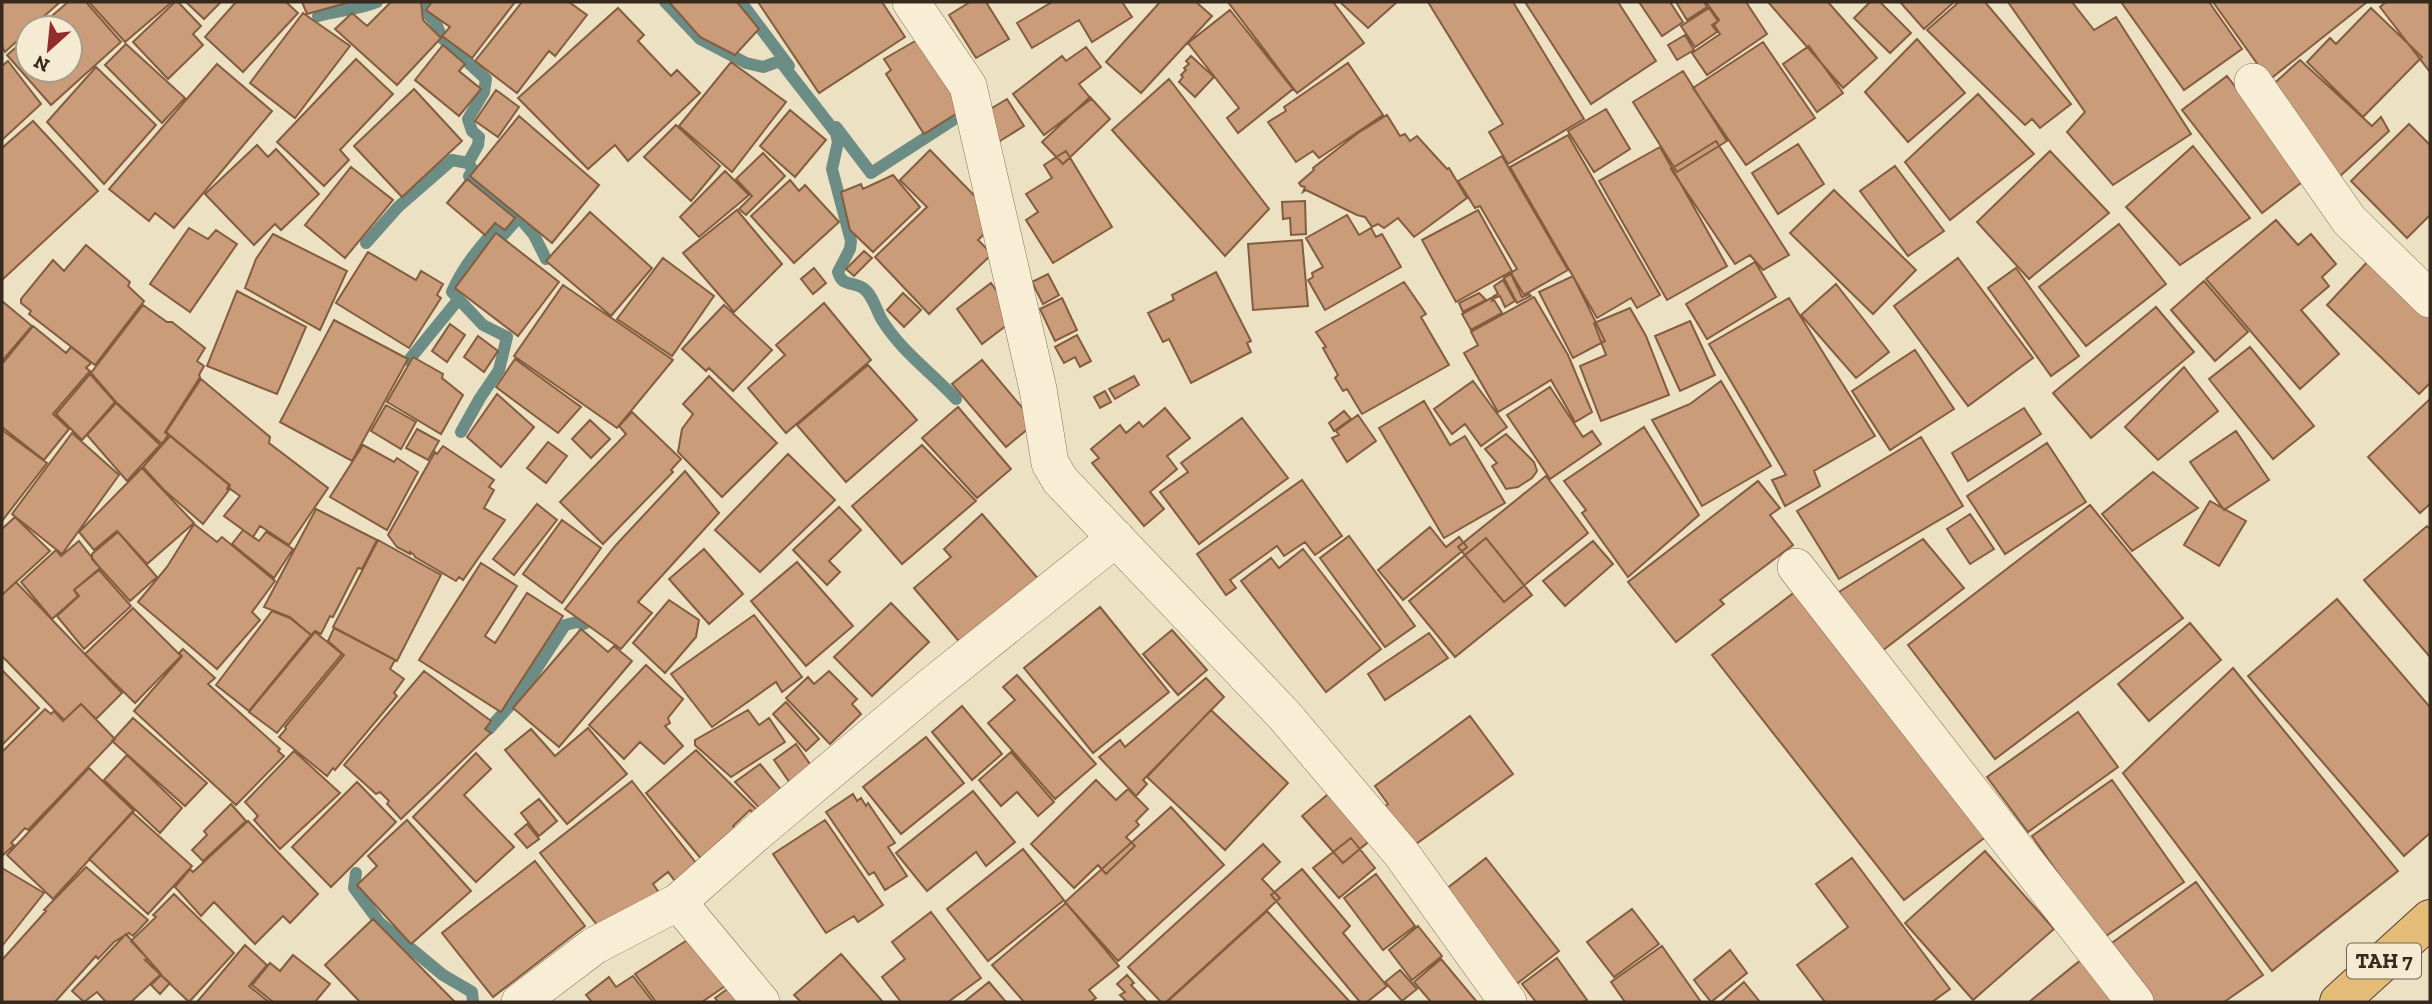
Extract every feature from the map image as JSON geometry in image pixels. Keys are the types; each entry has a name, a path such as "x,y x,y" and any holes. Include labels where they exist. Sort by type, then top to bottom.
{"highway":[{"name":"TAH 7","path":"2339,1002 2430,919"}],"street":[{"path":"911,2 968,86 1038,389 1049,463 1060,480 1283,715 1401,853 1508,1002"},
{"path":"2253,82 2349,219 2430,299"},
{"path":"520,1002 594,946 678,902 929,688 1116,538"},
{"path":"1796,566 2135,1002"},
{"path":"678,902 761,1002"}],"building":[{"path":"2,2 60,2 47,14 14,14 14,44 5,52 2,47"},
{"path":"68,2 86,2 121,42 84,75 84,14 54,14"},
{"path":"89,2 172,2 125,42"},
{"path":"175,2 201,26 193,34 203,45 168,79 133,42"},
{"path":"186,2 221,2 204,19"},
{"path":"236,2 286,2 298,13 243,72 205,37"},
{"path":"302,2 350,2 307,14"},
{"path":"391,2 421,2 423,20 441,38 397,85 335,29 352,13 367,26"},
{"path":"432,2 515,2 472,58 442,36 450,27 426,10"},
{"path":"522,2 569,2 587,15 555,56 549,51 517,93 475,61"},
{"path":"669,2 737,2 759,29 735,55 700,37"},
{"path":"758,2 882,2 905,37 819,93"},
{"path":"970,2 986,2 1009,39 976,58 949,15"},
{"path":"1052,2 1122,2 1132,17 1092,42 1079,20 1032,48 1017,23"},
{"path":"1160,2 1196,2 1212,16 1141,93 1106,62"},
{"path":"1228,2 1333,2 1364,43 1297,93"},
{"path":"1340,2 1397,2 1368,28"},
{"path":"1428,2 1513,2 1584,119 1508,164 1489,132 1503,124"},
{"path":"1525,2 1618,2 1656,61 1591,104"},
{"path":"1639,2 1670,2 1683,22 1662,36"},
{"path":"1676,2 1704,2 1707,7 1687,20"},
{"path":"1706,2 1746,2 1767,34 1707,75 1692,53 1720,34 1714,25 1719,20"},
{"path":"1768,2 1828,2 1877,58 1843,88"},
{"path":"1870,2 1880,2 1911,33 1890,53 1854,18"},
{"path":"1900,2 1954,2 1924,29"},
{"path":"1959,2 1985,2 2071,104 2040,128 2032,119 2025,125 1927,30"},
{"path":"2008,2 2072,2 2094,30 2116,17 2191,134 2113,185 2067,132 2085,112"},
{"path":"2121,2 2209,2 2242,49 2184,90"},
{"path":"2213,2 2367,2 2269,80"},
{"path":"2386,2 2430,2 2430,72 2380,7"},
{"path":"618,8 644,35 638,41 671,76 677,70 700,93 628,161 615,145 588,169 518,98"},
{"path":"1709,8 1718,21 1712,25 1717,32 1695,47 1681,26"},
{"path":"2371,8 2422,57 2363,117 2307,62 2330,38 2336,44"},
{"path":"1230,10 1293,89 1238,133 1227,118 1239,108 1188,43"},
{"path":"303,13 350,46 295,118 250,83"},
{"path":"1685,35 1694,50 1677,60 1668,45"},
{"path":"1917,39 1965,93 1908,142 1865,92"},
{"path":"917,40 962,110 924,134 886,74 891,70 884,59"},
{"path":"1763,42 1815,118 1746,165 1693,88"},
{"path":"126,44 185,98 162,123 105,65"},
{"path":"443,45 465,64 459,71 481,89 459,116 415,80"},
{"path":"1809,46 1843,93 1817,112 1783,64"},
{"path":"1086,47 1101,67 1079,84 1091,99 1044,135 1013,94 1062,56 1066,61"},
{"path":"14,49 14,63 7,55"},
{"path":"1191,56 1214,77 1195,97 1179,82 1186,70 1184,68 1189,64 1186,61"},
{"path":"356,59 393,94 340,150 349,160 324,186 277,142"},
{"path":"2300,60 2372,126 2381,117 2389,131 2338,178 2269,88"},
{"path":"8,61 14,69 14,84 26,84 41,104 2,140 2,66"},
{"path":"731,62 786,102 732,172 679,126"},
{"path":"1348,63 1383,115 1319,158 1313,151 1296,162 1268,122 1286,111 1284,107"},
{"path":"217,64 272,111 174,228 155,213 149,221 109,189"},
{"path":"96,67 156,125 104,184 47,122 81,84 84,84"},
{"path":"1683,71 1727,141 1677,172 1633,102"},
{"path":"2227,76 2306,179 2262,213 2182,110"},
{"path":"1169,79 1269,209 1225,256 1112,130"},
{"path":"33,84 74,84 51,105"},
{"path":"414,89 462,141 402,197 354,146"},
{"path":"496,90 519,107 498,137 475,121"},
{"path":"1978,94 2034,154 1950,220 1905,162"},
{"path":"1090,97 1110,119 1063,164 1042,142"},
{"path":"1007,99 1024,126 1000,141 982,114"},
{"path":"1606,109 1630,149 1594,172 1568,131"},
{"path":"790,110 826,140 795,177 760,146"},
{"path":"1387,115 1400,136 1405,134 1410,141 1417,136 1447,169 1449,168 1467,198 1414,237 1398,218 1384,228 1378,224 1372,227 1365,217 1306,190 1303,192 1305,187 1299,183 1313,168 1358,133"},
{"path":"519,116 599,185 552,243 470,176"},
{"path":"33,121 98,191 2,280 2,148"},
{"path":"2409,124 2430,145 2430,215 2407,238 2351,181"},
{"path":"676,125 720,166 691,201 644,157"},
{"path":"1568,135 1660,295 1637,308 1631,298 1597,318 1510,167"},
{"path":"1716,141 1789,255 1763,270 1750,255 1735,264 1671,169"},
{"path":"1798,144 1824,184 1778,214 1752,173"},
{"path":"257,145 268,157 276,149 319,194 281,230 275,224 254,245 205,194"},
{"path":"2193,146 2250,218 2180,265 2126,207"},
{"path":"1660,147 1727,266 1667,300 1599,181"},
{"path":"930,150 998,220 978,240 992,254 929,314 875,257 927,207 900,180"},
{"path":"1066,151 1112,227 1053,263 1026,220 1038,212 1026,194 1052,178 1044,165"},
{"path":"2050,151 2109,213 2029,279 1977,222"},
{"path":"763,153 785,176 746,215 739,209 752,196 736,179"},
{"path":"1502,156 1568,270 1524,295 1511,273 1517,269 1480,206 1475,208 1458,181"},
{"path":"1895,166 1944,231 1908,256 1860,191"},
{"path":"351,167 393,200 345,258 305,225"},
{"path":"725,171 749,195 699,237 680,217"},
{"path":"893,175 920,207 873,252 850,230 841,192 861,184 863,189"},
{"path":"467,179 515,218 505,230 495,223 485,235 447,203"},
{"path":"790,180 799,191 805,185 839,222 794,263 751,216"},
{"path":"1834,190 1916,270 1873,314 1790,233"},
{"path":"1305,201 1306,234 1291,235 1290,218 1283,219 1282,202"},
{"path":"737,210 782,264 734,312 683,253"},
{"path":"1478,210 1512,271 1456,302 1422,240"},
{"path":"590,212 652,268 611,316 546,261"},
{"path":"1347,215 1359,235 1371,228 1376,237 1382,234 1401,267 1325,310 1308,280 1313,277 1312,273 1323,267 1306,238"},
{"path":"2276,220 2298,245 2311,234 2336,264 2322,277 2329,286 2301,310 2339,354 2300,389 2206,279"},
{"path":"2119,224 2166,284 2086,346 2039,287"},
{"path":"189,228 208,239 216,230 237,244 190,312 150,284"},
{"path":"496,233 559,282 518,336 455,288"},
{"path":"273,234 347,271 320,330 245,288 256,259"},
{"path":"1302,240 1308,306 1253,310 1248,244"},
{"path":"86,245 130,282 128,286 144,301 95,365 29,314 31,311 21,303 21,299 53,260 64,271"},
{"path":"864,251 872,258 854,276 846,269"},
{"path":"368,252 416,280 421,271 443,284 437,295 441,298 409,348 336,303"},
{"path":"663,258 714,296 672,356 617,319"},
{"path":"1958,258 2033,358 1968,406 1894,306"},
{"path":"2370,259 2430,318 2430,383 2419,394 2327,305"},
{"path":"1755,262 1776,297 1707,339 1686,304"},
{"path":"814,268 826,283 813,294 801,279"},
{"path":"2016,268 2079,356 2051,376 1988,288"},
{"path":"1216,272 1251,341 1247,343 1251,352 1191,383 1169,339 1163,342 1148,313 1174,300 1172,295"},
{"path":"1048,274 1059,295 1043,304 1032,282"},
{"path":"1511,274 1522,297 1529,294 1531,296 1517,303 1504,278"},
{"path":"1573,276 1605,341 1573,358 1539,292"},
{"path":"1503,280 1515,301 1505,307 1500,296 1494,296 1498,294 1494,286"},
{"path":"2204,281 2248,332 2215,361 2171,310"},
{"path":"1404,282 1426,314 1421,317 1449,365 1362,414 1347,389 1343,391 1335,378 1338,375 1316,332"},
{"path":"991,283 1016,318 982,344 957,309"},
{"path":"1836,284 1889,352 1856,378 1801,315"},
{"path":"563,285 673,360 617,428 514,356"},
{"path":"237,291 306,327 277,394 207,366"},
{"path":"903,293 921,310 904,327 887,310"},
{"path":"1479,293 1486,300 1463,312 1459,303"},
{"path":"1493,297 1492,301 1494,300 1502,313 1471,330 1462,314"},
{"path":"1534,297 1568,355 1592,412 1575,422 1551,380 1498,412 1464,353 1478,345 1471,332"},
{"path":"1062,298 1077,330 1055,341 1040,309"},
{"path":"1789,298 1875,436 1814,471 1820,486 1785,506 1772,480 1786,475 1709,344"},
{"path":"2,301 32,326 2,361"},
{"path":"824,303 871,360 786,433 748,388 785,355 776,345"},
{"path":"143,305 167,322 172,322 205,348 197,361 204,366 200,377 165,432 168,435 162,444 116,402 91,373"},
{"path":"724,305 772,350 733,391 709,368 706,371 682,349"},
{"path":"2156,307 2194,352 2091,438 2053,393"},
{"path":"1630,308 1646,336 1669,395 1601,421 1580,366 1606,355 1594,323"},
{"path":"334,320 408,359 352,461 280,422"},
{"path":"1690,321 1715,375 1680,391 1655,336"},
{"path":"450,324 465,335 447,362 432,351"},
{"path":"33,326 66,353 71,347 91,363 86,368 90,371 53,414 69,429 44,460 2,427 2,364"},
{"path":"1077,335 1091,361 1080,367 1075,357 1064,363 1055,347"},
{"path":"478,336 498,351 484,372 464,357"},
{"path":"2250,347 2314,426 2273,459 2209,379"},
{"path":"1915,350 1954,409 1890,450 1852,391"},
{"path":"413,357 443,374 442,378 463,395 441,434 387,402"},
{"path":"515,359 581,407 558,433 496,387"},
{"path":"982,360 1035,423 1006,447 952,384"},
{"path":"868,365 917,420 846,482 797,425"},
{"path":"2184,367 2218,411 2158,460 2125,427"},
{"path":"90,374 115,402 82,440 56,414"},
{"path":"709,376 777,443 722,497 678,452 682,429 693,414 683,404"},
{"path":"1134,376 1139,385 1115,399 1109,389"},
{"path":"201,379 270,437 269,443 328,488 289,545 260,526 253,537 224,516 240,496 166,432"},
{"path":"1473,381 1507,427 1481,446 1465,424 1452,434 1434,409"},
{"path":"1721,381 1771,466 1702,506 1652,420 1690,404"},
{"path":"1550,387 1583,437 1592,431 1601,444 1550,479 1507,415"},
{"path":"1105,391 1111,402 1100,408 1094,397"},
{"path":"497,394 534,427 501,467 467,437"},
{"path":"2430,399 2430,504 2420,513 2368,457"},
{"path":"1424,401 1450,445 1465,436 1505,503 1444,538 1379,428"},
{"path":"116,403 160,445 127,481 87,435"},
{"path":"386,405 416,422 401,449 371,431"},
{"path":"958,407 1011,469 977,498 922,438"},
{"path":"1165,408 1190,438 1167,456 1177,469 1150,492 1164,509 1144,526 1092,463 1099,458 1091,449 1120,425 1126,433 1139,422 1143,427"},
{"path":"2024,408 2041,434 1968,481 1952,453"},
{"path":"1344,411 1351,419 1334,431 1329,423"},
{"path":"632,412 681,459 671,470 673,472 603,544 560,502 626,434 619,426"},
{"path":"1358,415 1376,441 1347,462 1332,438 1339,435 1336,431"},
{"path":"1242,418 1288,478 1199,544 1160,492 1188,472 1181,463"},
{"path":"590,420 610,439 591,458 572,439"},
{"path":"1644,427 1699,515 1628,577 1582,513 1586,510 1564,481"},
{"path":"417,429 439,441 428,460 406,448"},
{"path":"2,430 47,463 2,521"},
{"path":"2236,431 2269,480 2224,510 2190,462"},
{"path":"72,433 119,475 62,554 12,514"},
{"path":"1506,434 1534,462 1537,471 1532,478 1518,487 1506,489 1492,466 1497,463 1485,449"},
{"path":"170,436 229,485 229,490 203,524 164,490 143,467"},
{"path":"1921,437 1963,506 1839,579 1797,511"},
{"path":"548,442 567,456 546,483 527,468"},
{"path":"2047,443 2086,502 2005,554 1967,496"},
{"path":"363,445 394,462 397,458 418,472 387,530 330,497"},
{"path":"922,445 976,501 902,564 852,506"},
{"path":"443,446 494,480 489,487 494,490 484,508 505,520 463,580 459,577 456,581 410,552 397,547 388,535 435,452 437,454"},
{"path":"788,454 835,500 760,572 715,530"},
{"path":"142,468 194,523 147,564 117,531 94,550 79,532"},
{"path":"685,471 719,513 638,602 652,613 621,649 565,609 616,545"},
{"path":"2153,472 2198,508 2132,551 2102,514"},
{"path":"1546,476 1588,533 1504,602 1458,547"},
{"path":"1302,480 1342,536 1315,555 1305,542 1284,556 1277,546 1230,580 1236,588 1226,595 1197,554"},
{"path":"1758,481 1780,508 1770,515 1793,545 1720,600 1724,604 1676,642 1628,582"},
{"path":"2210,501 2246,521 2219,566 2184,545"},
{"path":"537,504 557,520 514,575 493,559"},
{"path":"2090,505 2183,618 1995,759 1908,645"},
{"path":"839,507 861,530 829,561 840,572 827,585 793,550"},
{"path":"316,509 377,540 362,569 358,568 333,617 330,616 321,634 315,631 311,635 290,617 264,607"},
{"path":"982,514 1041,582 963,646 914,588 951,557 944,549"},
{"path":"1970,514 1994,549 1970,564 1947,529"},
{"path":"15,517 50,551 2,595 2,529"},
{"path":"562,520 601,548 562,603 523,574"},
{"path":"194,524 217,542 222,537 275,581 252,612 260,620 217,669 138,602 167,567"},
{"path":"2427,526 2430,529 2430,657 2364,580"},
{"path":"1430,527 1446,547 1459,537 1467,547 1403,600 1378,570"},
{"path":"243,530 259,541 266,532 293,549 274,578 232,544"},
{"path":"118,532 157,577 130,601 92,559 92,554"},
{"path":"1349,536 1415,626 1385,647 1320,558"},
{"path":"1486,538 1532,595 1455,657 1409,601"},
{"path":"1923,539 1964,588 1878,654 1839,592"},
{"path":"378,540 441,575 397,661 333,627"},
{"path":"79,541 100,568 74,590 78,596 52,619 21,582 56,550 61,556"},
{"path":"1593,541 1613,564 1565,606 1543,581"},
{"path":"704,549 743,594 709,624 669,579"},
{"path":"1303,549 1381,649 1326,692 1241,581 1271,558 1279,568"},
{"path":"797,562 853,626 806,666 751,601"},
{"path":"481,563 517,586 485,636 495,643 527,593 563,616 501,712 419,660"},
{"path":"99,570 131,606 84,649 57,616 79,596 74,590"},
{"path":"16,582 122,693 96,719 81,704 64,720 2,656 2,595"},
{"path":"1796,591 1988,835 1904,900 1712,655"},
{"path":"2337,599 2430,707 2430,833 2404,856 2248,676"},
{"path":"669,600 699,620 696,637 665,673 633,643"},
{"path":"891,603 929,642 872,696 834,657"},
{"path":"1100,607 1169,692 1093,753 1024,668"},
{"path":"133,608 181,656 135,703 85,654"},
{"path":"272,611 290,618 311,635 249,711 216,685"},
{"path":"754,615 802,677 782,692 776,682 712,727 671,674"},
{"path":"2190,623 2221,660 2149,721 2118,684"},
{"path":"334,628 395,660 390,669 404,679 394,693 397,696 327,776 279,737 344,655 328,641"},
{"path":"581,629 608,652 614,646 632,661 559,747 513,708"},
{"path":"1172,630 1207,670 1178,695 1143,654"},
{"path":"315,632 342,654 277,733 249,712"},
{"path":"1429,633 1448,658 1385,700 1368,674"},
{"path":"183,649 215,678 208,684 280,749 278,751 284,756 236,805 134,711 182,656 179,653"},
{"path":"646,665 683,699 668,718 670,723 665,726 683,746 664,764 640,742 624,759 589,725"},
{"path":"2233,668 2398,871 2272,971 2123,773"},
{"path":"2,670 39,708 2,745"},
{"path":"424,671 491,721 485,729 491,733 401,819 380,792 376,794 344,765"},
{"path":"829,671 857,699 852,704 861,714 830,744 786,698 808,677 814,684"},
{"path":"1017,675 1096,764 1055,799 988,723 1015,700 1003,687"},
{"path":"1206,678 1224,697 1143,780 1147,784 1136,796 1099,757 1120,740 1125,747"},
{"path":"786,702 819,739 806,751 773,714"},
{"path":"81,704 115,739 28,830 25,828 11,843 14,845 2,856 2,752 45,709 51,714 54,711 63,721"},
{"path":"962,706 1002,754 972,780 932,732"},
{"path":"748,710 759,725 769,718 785,742 731,777 695,745 695,740"},
{"path":"1211,710 1288,783 1225,850 1147,777"},
{"path":"2078,712 2118,767 2028,832 1987,777"},
{"path":"1470,716 1513,774 1409,849 1381,810 1388,804 1375,786"},
{"path":"133,718 207,783 185,806 112,741"},
{"path":"588,728 627,774 567,824 505,750 531,729 555,756"},
{"path":"926,737 964,783 901,834 863,787"},
{"path":"796,744 812,767 790,783 774,760"},
{"path":"696,750 760,813 756,816 750,810 733,826 741,835 708,867 646,793"},
{"path":"294,751 340,793 280,849 254,820 258,816 245,802"},
{"path":"1011,752 1054,802 1038,816 1017,792 1001,806 979,780"},
{"path":"476,753 491,769 464,795 514,847 476,882 413,817"},
{"path":"127,755 182,808 160,833 104,780"},
{"path":"760,764 783,792 765,814 735,782"},
{"path":"89,768 134,811 53,899 7,855"},
{"path":"1096,780 1116,800 1128,789 1148,809 1136,821 1139,825 1126,837 1135,846 1106,874 1098,865 1074,888 1031,844"},
{"path":"2112,780 2184,882 2103,938 2032,836"},
{"path":"632,781 700,868 678,885 668,872 653,884 660,894 606,936 540,853"},
{"path":"357,782 396,822 331,887 292,847"},
{"path":"1333,790 1373,838 1343,863 1302,816"},
{"path":"973,791 1015,842 986,866 976,852 927,891 896,853"},
{"path":"853,794 857,801 861,798 866,806 868,803 895,843 888,847 907,876 885,890 874,872 869,875 826,812"},
{"path":"539,799 557,821 539,836 521,813"},
{"path":"231,804 246,821 203,861 192,850 207,835 204,831"},
{"path":"1171,807 1224,865 1118,961 1065,902"},
{"path":"132,812 192,866 148,914 89,859"},
{"path":"407,820 471,891 411,944 357,885 377,866 368,856"},
{"path":"825,820 883,905 858,922 854,916 826,933 773,854"},
{"path":"248,821 318,894 290,923 283,916 255,944 214,902 201,916 175,887 190,869 193,872"},
{"path":"527,824 539,839 527,848 515,834"},
{"path":"1351,838 1375,868 1339,898 1313,868"},
{"path":"1263,844 1280,862 1262,879 1280,898 1166,1002 1161,1002 1128,967"},
{"path":"1023,849 1064,900 988,961 947,909"},
{"path":"1985,851 2054,929 1973,1000 1905,923"},
{"path":"1486,858 1559,951 1514,986 1441,893"},
{"path":"1852,858 1950,989 1932,1002 1825,1002 1797,965 1848,927 1816,884"},
{"path":"535,861 585,926 493,997 442,933"},
{"path":"86,867 148,920 133,936 129,933 114,942 98,959 96,956 55,1002 2,1002 2,960 46,911 44,910"},
{"path":"2,868 44,893 2,946"},
{"path":"1302,869 1350,926 1343,933 1387,986 1367,1002 1360,1002 1271,895"},
{"path":"1376,874 1415,926 1383,950 1344,898"},
{"path":"2196,882 2263,975 2224,1002 2144,1002 2105,948"},
{"path":"174,894 234,953 189,1002 145,960 148,959 131,941 156,917 153,915"},
{"path":"1066,903 1119,966 1089,990 1096,998 1090,1002 1024,1002 992,965"},
{"path":"1632,909 1659,944 1614,977 1587,942"},
{"path":"1267,911 1350,1002 1167,1002"},
{"path":"931,912 981,978 948,1002 901,1002 882,977 905,959 892,942"},
{"path":"373,919 455,1002 360,1002 325,965"},
{"path":"1418,926 1442,956 1412,980 1389,950"},
{"path":"126,934 161,974 131,1002 106,1002 97,992 84,1002 72,991"},
{"path":"695,935 731,982 702,1002 656,1002 635,974"},
{"path":"245,945 267,965 249,986 269,1002 197,1002"},
{"path":"1662,946 1701,1002 1625,1002 1611,982"},
{"path":"1730,950 1747,973 1711,1002 1694,980"},
{"path":"841,954 883,1002 801,1002 794,995"},
{"path":"293,955 330,984 315,1002 273,1002 252,985 270,963 280,971"},
{"path":"1557,958 1587,1000 1536,1002 1522,984"},
{"path":"1441,959 1477,1002 1431,1002 1414,982"},
{"path":"2082,959 2118,1002 2029,1002"},
{"path":"1400,970 1417,989 1402,1001 1385,982"},
{"path":"161,975 170,983 160,994 151,985"},
{"path":"1127,975 1134,983 1131,985 1147,1002 1127,1002 1120,995 1125,992 1117,984"},
{"path":"633,976 653,1002 592,1002 586,995 609,977 616,987"},
{"path":"989,982 1006,1002 964,1002"},
{"path":"1744,982 1760,1002 1721,1002"},
{"path":"733,985 746,1002 718,1002 715,998"}],"waterway":[{"path":"318,16 377,2"},
{"path":"366,243 398,207 452,160 468,163 478,145 479,137 472,131 468,119 484,92 486,79 442,38 436,23 425,11 425,2"},
{"path":"665,2 700,39 746,63 763,67 780,61 836,133 838,142 832,169 851,241 850,249 838,272 840,277 866,291 898,342 956,399"},
{"path":"741,2 789,66"},
{"path":"836,127 871,173 953,120"},
{"path":"468,163 473,170 469,176 519,217 534,235 546,259"},
{"path":"461,432 499,370 507,337 483,325 452,292 471,259 496,229 504,234 519,217"},
{"path":"409,360 458,300"},
{"path":"489,729 521,693 565,625 577,622 584,624"},
{"path":"356,873 354,888 380,923 443,975 472,992 473,1002"}]}
